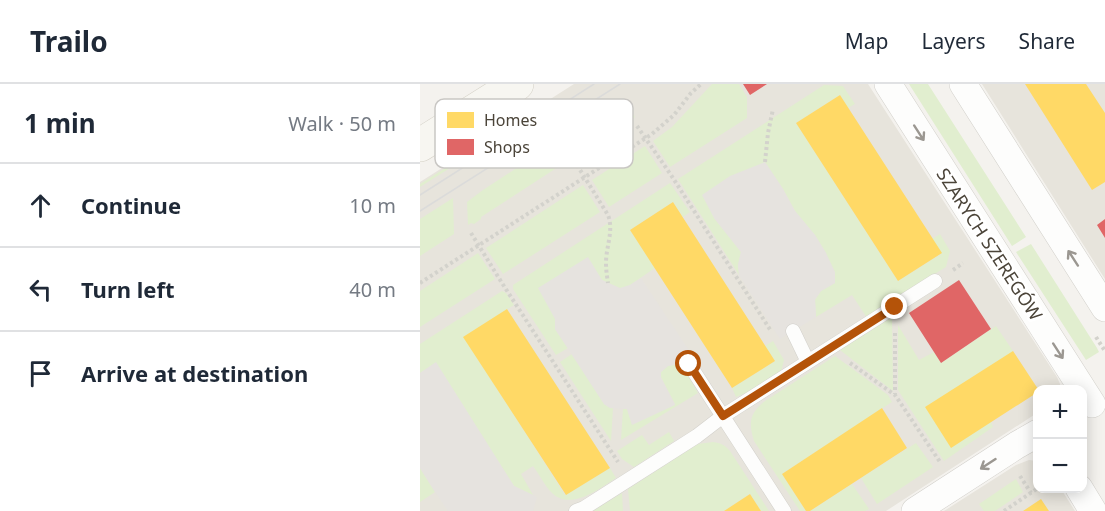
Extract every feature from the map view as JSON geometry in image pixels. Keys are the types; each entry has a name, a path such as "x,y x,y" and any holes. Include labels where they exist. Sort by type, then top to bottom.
{"main road":[{"path":"493,99 517,84"},
{"path":"420,145 435,136"}],"street":[{"name":"SZARYCH SZEREGÓW","path":"888,84 1093,403"},
{"path":"963,84 1105,308"},
{"path":"915,511 1033,437"},
{"path":"1082,493 1093,511"}],"lane":[{"path":"576,511 584,508 934,281"},
{"path":"793,331 808,362"},
{"path":"689,364 784,511"}],"path":[{"path":"633,146 674,115 701,84"},
{"path":"765,162 773,109"},
{"path":"637,126 671,174 795,370"},
{"path":"579,168 610,222 611,231 606,262 608,283"},
{"path":"420,283 600,168"},
{"path":"471,233 629,479"},
{"path":"895,307 895,395"},
{"path":"830,348 895,395 943,466"},
{"path":"1004,511 1031,493 1017,472"}],"shaded area":[{"path":"574,84 868,84 1060,385 1033,385 1033,416 886,511 420,511 420,182 442,168 633,168 633,99 550,99"},
{"path":"982,84 1105,84 1105,279"},
{"path":"765,162 795,211 815,235 835,272 835,283 821,291 815,299 816,317 780,339 739,275 738,265 741,252 714,218 702,195 730,176"},
{"path":"588,257 602,280 620,288 641,278 696,361 683,368 678,364 668,366 661,372 661,378 675,405 632,425 627,409 610,408 604,404 555,329 555,319 538,288"},
{"path":"436,362 514,486 537,497 533,511 448,511 435,492 420,468 420,373"},
{"path":"1033,460 1033,493 1064,493 1075,511 944,511 1016,465"}],"green space":[{"path":"712,84 739,84 747,97 747,118 670,167 653,141 672,127"},
{"path":"909,84 928,84 1026,237 1012,246"},
{"path":"824,85 843,86 855,104 848,108 840,95 796,123 898,281 941,254 932,239 940,234 950,251 946,267 867,318 852,295 816,317 815,300 821,291 835,283 826,253 815,235 795,211 765,162 714,218 741,252 738,265 739,275 678,179"},
{"path":"645,146 662,173 609,207 592,180 611,168 633,168 633,154"},
{"path":"445,168 450,168 420,187 420,184"},
{"path":"517,168 556,168 481,217 474,224 468,225 467,202"},
{"path":"670,183 690,212 683,217 673,202 630,230 655,268 620,289 602,280 555,319 555,329 568,348 556,355 513,289 513,285"},
{"path":"583,185 600,212 503,274 486,248"},
{"path":"453,198 454,234 420,256 420,219"},
{"path":"1031,244 1099,352 1086,360 1016,252"},
{"path":"478,253 495,279 420,327 420,291"},
{"path":"502,291 514,305 464,337 565,495 610,468 616,478 585,496 568,500 560,498 549,490 533,466 521,474 533,495 514,486 436,363 420,373 420,344"},
{"path":"892,317 893,391 840,350"},
{"path":"898,325 919,360 934,352 941,363 996,326 1013,351 991,422 993,427 944,461 898,390"},
{"path":"773,341 784,360 781,372 753,390 736,397 732,388 775,361 765,346"},
{"path":"572,354 604,404 613,408 611,441 560,362"},
{"path":"835,356 888,395 892,402 782,474 806,511 800,511 754,441 751,428 752,418 765,401"},
{"path":"678,364 686,371 698,393 621,440 623,409 627,409 632,424 675,404 661,377 661,372 668,366"},
{"path":"669,432 674,441 634,467 622,459 617,451 642,435 649,445"},
{"path":"713,442 723,445 730,451 769,511 761,511 750,494 724,511 630,511 628,489 698,444"},
{"path":"916,443 933,467 877,504 861,478"},
{"path":"420,468 435,492 420,502"},
{"path":"1016,479 1023,492 995,511 984,511 979,504"},
{"path":"852,484 869,509 865,511 810,511"},
{"path":"622,493 623,511 593,511"}],"building: Homes":[{"path":"1025,84 1086,84 1105,113 1105,182 1092,190"},
{"path":"840,95 942,253 898,281 796,123"},
{"path":"673,202 775,361 732,388 630,230"},
{"path":"507,309 610,468 566,495 463,337"},
{"path":"1013,351 1035,385 1033,385 1033,395 951,448 925,407"},
{"path":"882,408 907,448 810,511 806,511 782,474"},
{"path":"750,494 761,511 724,511"},
{"path":"1041,499 1049,511 1023,511"}],"building: Shops":[{"path":"743,84 767,84 750,95"},
{"path":"1105,219 1105,238 1097,225"},
{"path":"959,280 991,329 941,363 909,313"}],"tram line":[{"path":"570,99 594,84"},
{"path":"596,99 620,84"},
{"path":"420,195 462,168"},
{"path":"420,211 488,168"}],"route":[{"path":"689,364 723,416 895,307"}]}
